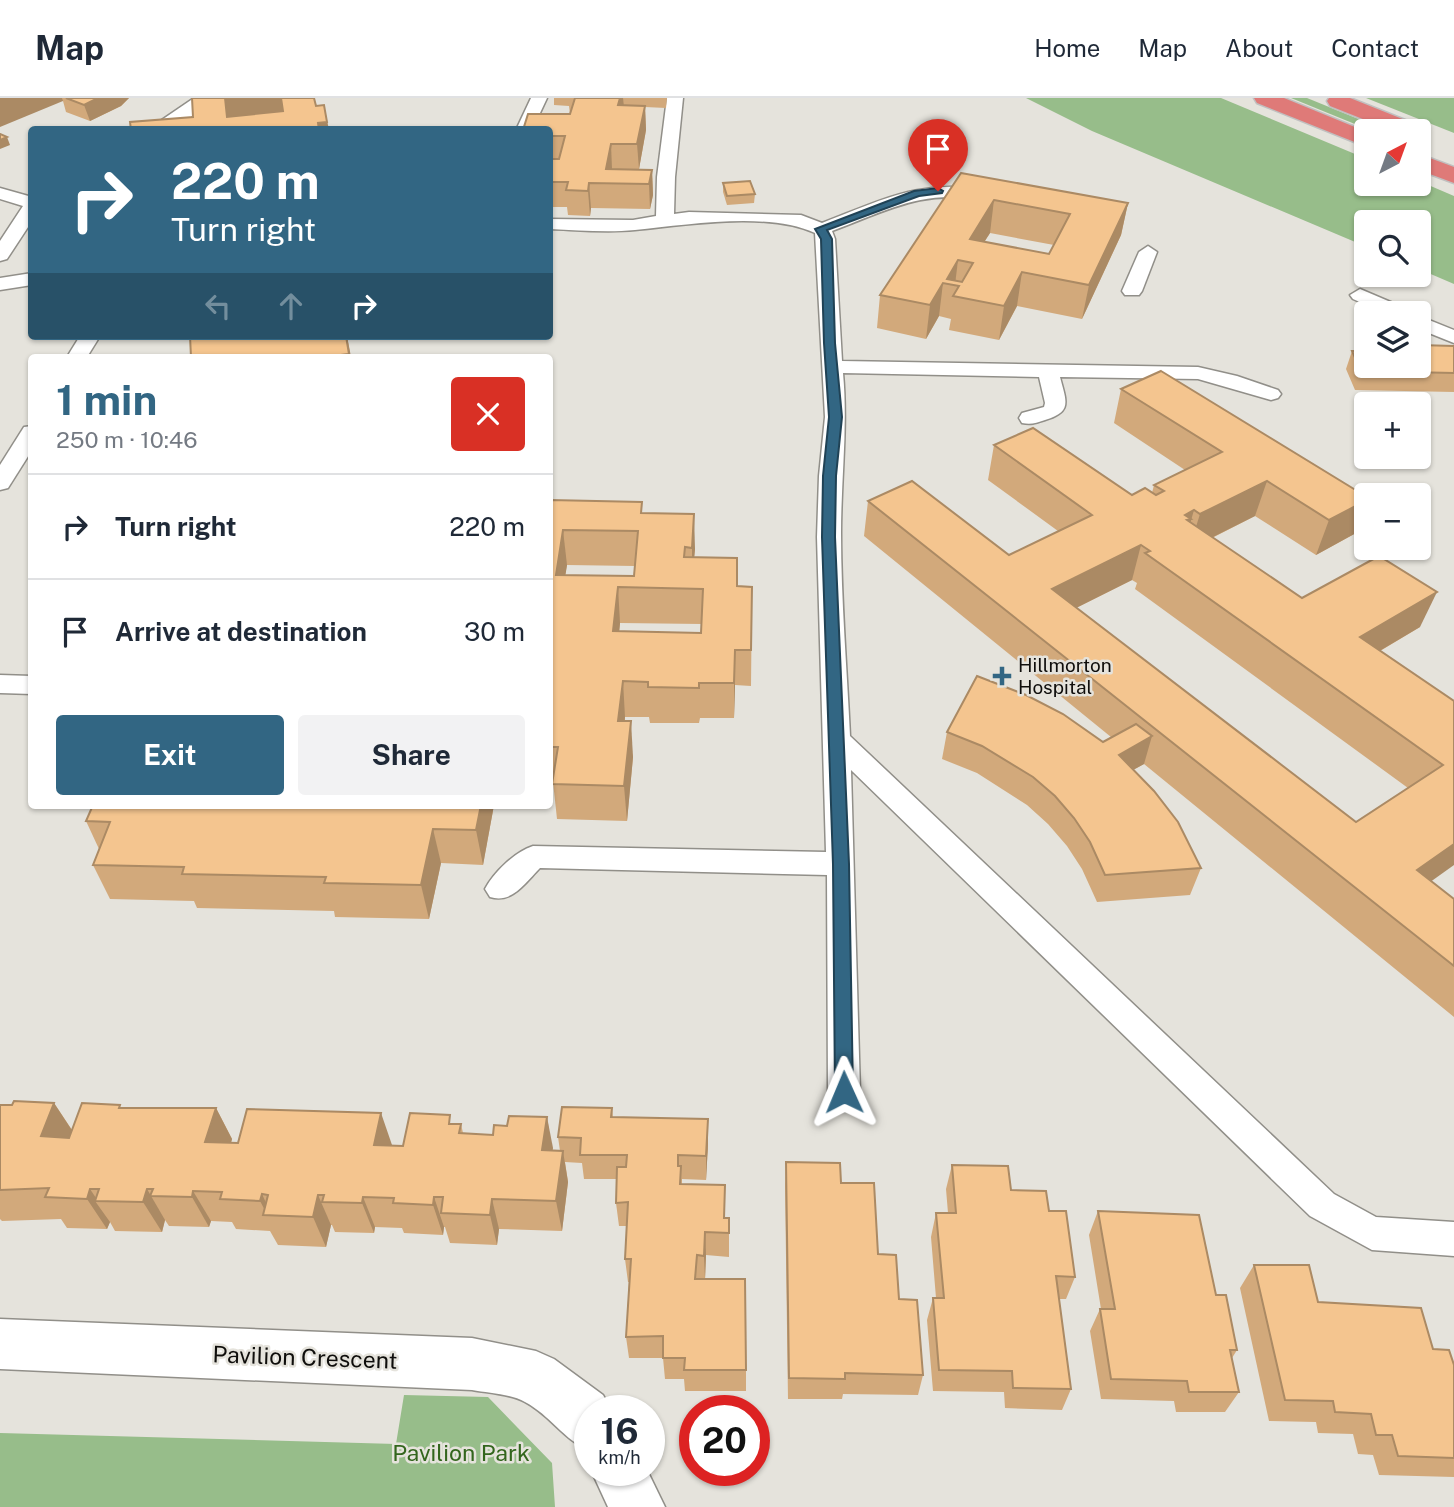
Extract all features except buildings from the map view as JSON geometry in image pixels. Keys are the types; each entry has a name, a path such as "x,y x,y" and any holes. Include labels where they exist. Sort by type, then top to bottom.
{"highway":[{"path":"1265,98 1354,135"},
{"path":"1329,98 1381,119"},
{"path":"1432,167 1454,176"}],"street":[{"name":"Pavilion Crescent","path":"0,1344 472,1364 536,1377 574,1406"},
{"path":"626,1486 637,1507"}],"lane":[{"path":"162,126 204,98"},
{"path":"526,126 538,98"},
{"path":"665,220 666,177 675,98"},
{"path":"821,229 917,193 962,191 998,198"},
{"path":"0,193 28,204"},
{"path":"0,255 28,211"},
{"path":"553,224 633,225 689,217 801,220 821,229 826,239 835,417 829,537 841,864 844,1092"},
{"path":"1132,291 1148,252"},
{"path":"0,284 28,280"},
{"path":"1360,295 1373,301"},
{"path":"1431,327 1454,337"},
{"path":"1431,342 1454,343"},
{"path":"831,367 1198,373 1230,380 1271,394"},
{"path":"1030,418 1052,411 1056,403 1048,371"},
{"path":"0,483 28,438"},
{"path":"0,684 28,685"},
{"path":"837,740 1322,1205 1372,1233 1454,1239"},
{"path":"500,890 533,857 841,864"}],"green space":[{"path":"1026,98 1221,98 1354,154 1354,196 1432,196 1432,187 1454,196 1454,284 1431,274 1431,210 1354,210 1354,242 1092,131"},
{"path":"1291,98 1307,98 1359,119 1354,119 1354,124"},
{"path":"1366,98 1454,98 1454,133 1432,124 1432,119 1419,119"},
{"name":"Pavilion Park","path":"404,1395 488,1397 552,1463 555,1507 0,1507 0,1433 396,1444"}],"place":[{"name":"Hillmorton Hospital","path":"1002,676"}],"route":[{"path":"844,1092 841,864 829,537 835,417 826,239 821,229 917,193 938,191"}]}
